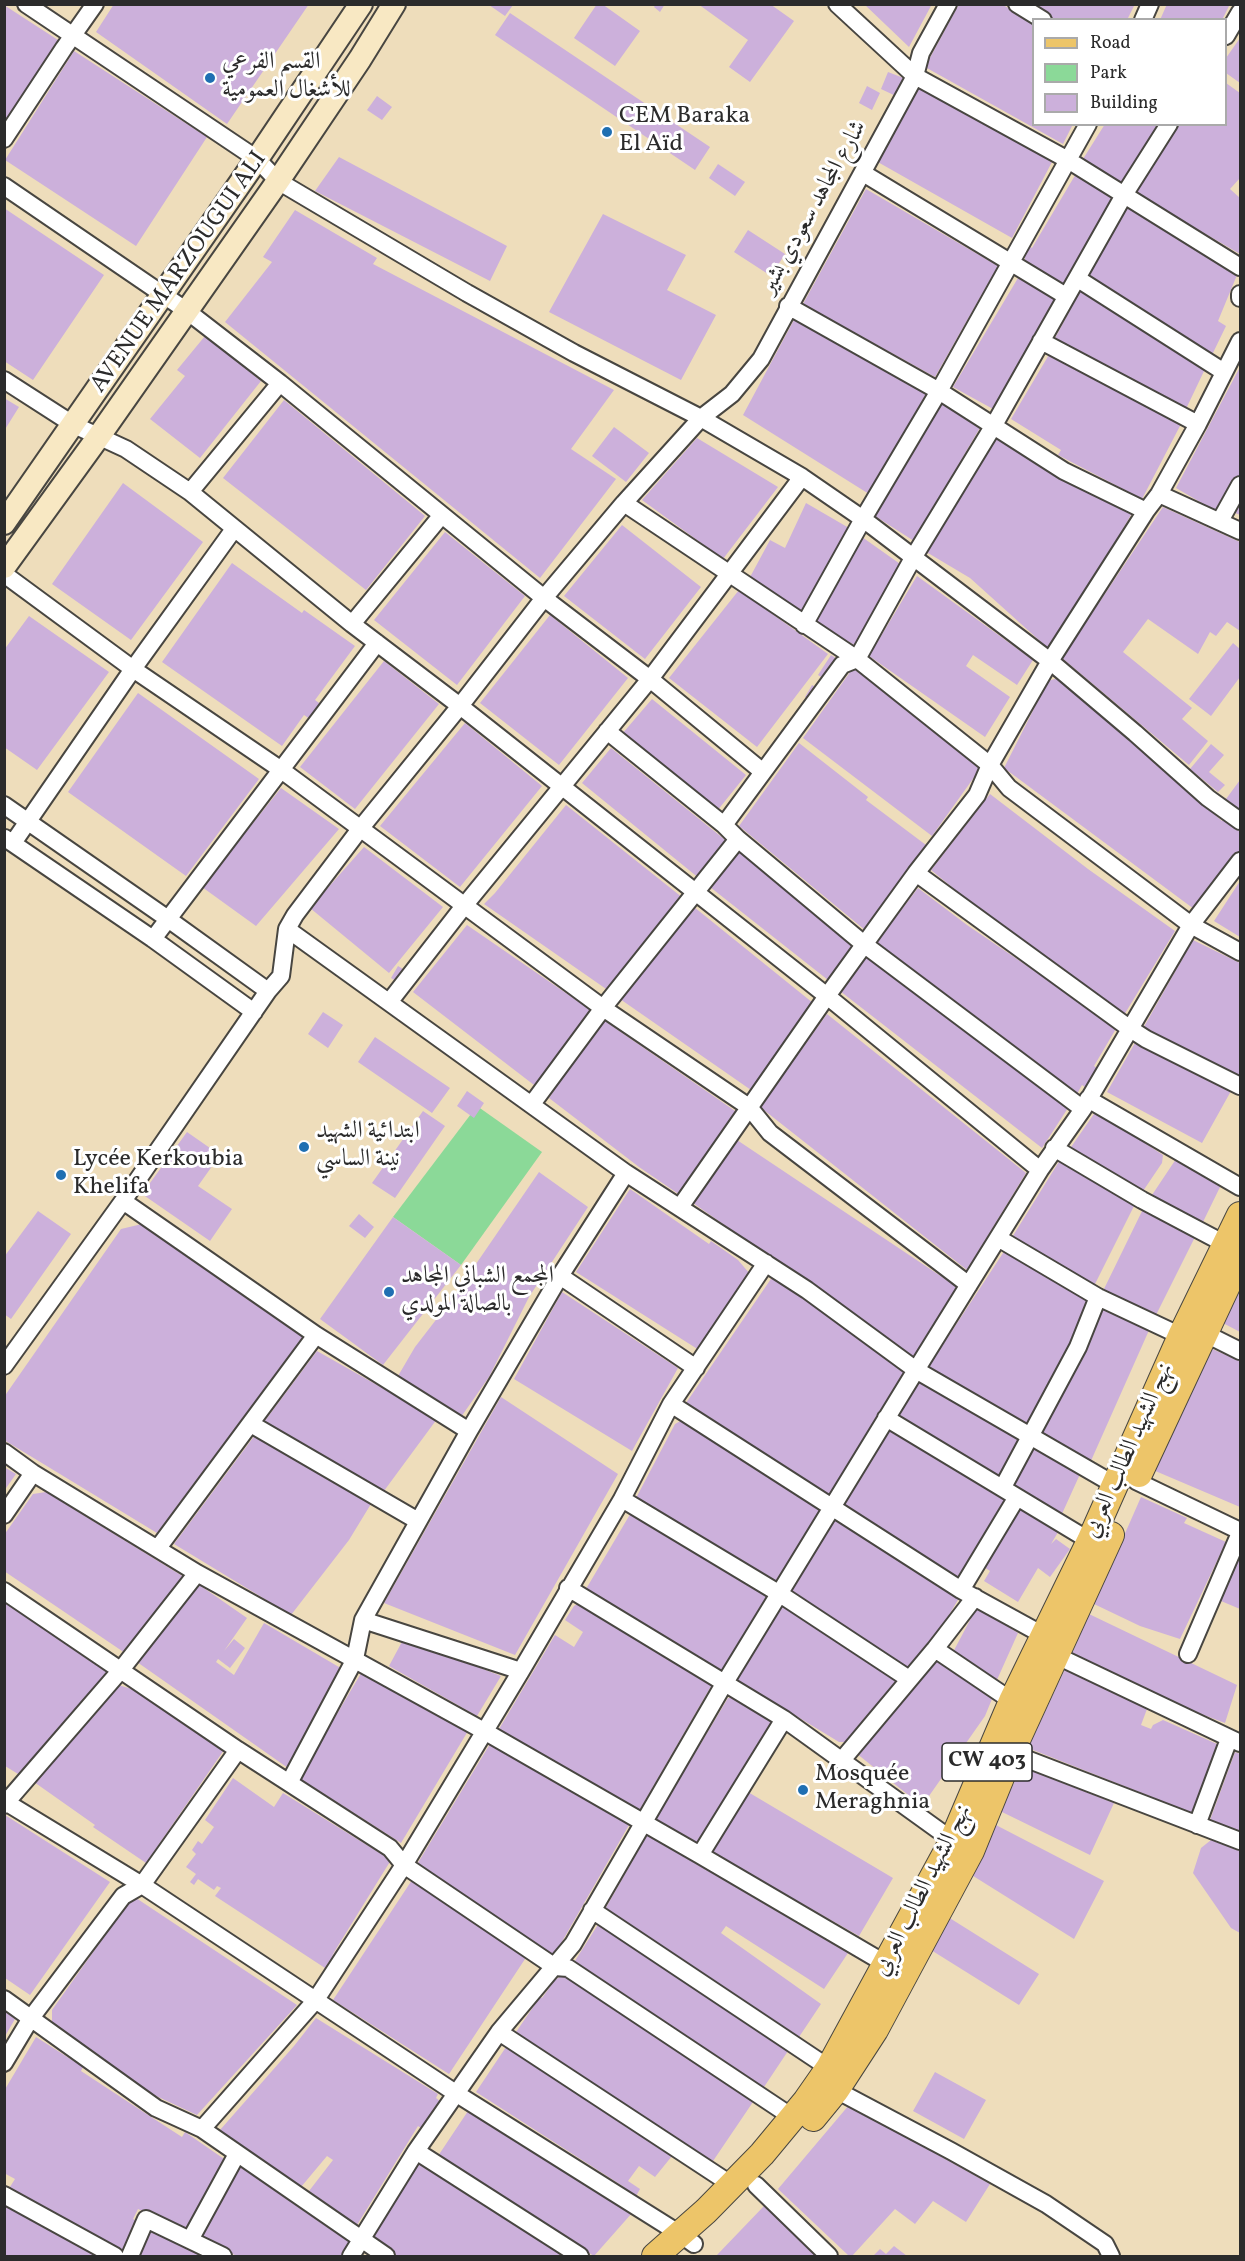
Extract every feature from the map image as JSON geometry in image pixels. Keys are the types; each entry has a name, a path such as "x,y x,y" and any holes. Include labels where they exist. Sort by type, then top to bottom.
{"main road":[{"name":"AVENUE MARZOUGUI ALI","path":"4,523 257,159 361,4"},
{"name":"AVENUE MARZOUGUI ALI","path":"4,567 278,181 394,4"},
{"name":"نهج الشهيد الطالب العربي","path":"744,2185 792,2117 806,2101 832,2079 886,1965 962,1846 1012,1701 1049,1645 1193,1334 1234,1251 1240,1215"},
{"name":"نهج الشهيد الطالب العربي","path":"655,2256 685,2245 744,2185 875,2030 962,1846 1011,1753 1049,1645 1090,1541 1125,1483"}],"street":[{"path":"26,4 257,159 278,181 466,293 574,353 701,418 802,477 862,519 1050,662 1136,733 1208,798 1240,821"},
{"path":"4,139 95,4"},
{"path":"837,4 915,76 1068,159 1240,267"},
{"name":"شارع المجاهد سعودي بشير","path":"287,929 360,829 544,598 624,503 701,418 732,394 761,359 915,76 921,53 948,4"},
{"path":"1017,4 1040,18"},
{"path":"1144,18 1150,4"},
{"path":"1227,34 1240,12"},
{"path":"804,625 862,519 939,391 1087,126"},
{"path":"724,825 842,664 857,658 913,558 994,425 1124,195 1168,126"},
{"path":"863,173 1066,296"},
{"path":"4,186 187,311 280,383 544,598 650,679 763,772"},
{"path":"1077,279 1224,372"},
{"path":"788,306 939,391 1064,471 1146,511"},
{"path":"1041,341 1198,424"},
{"path":"680,1207 827,996 916,873 977,795 990,765 1050,662 1159,494 1240,341"},
{"path":"4,380 74,425 126,449 190,492 352,624 460,706 827,996 1040,1170"},
{"path":"190,492 280,383"},
{"path":"390,1001 464,906 650,679 731,575 802,477"},
{"path":"1220,521 1240,485"},
{"path":"1159,494 1240,531"},
{"path":"624,503 804,625 857,658 990,765 1009,788 1191,925 1240,952"},
{"path":"352,624 441,516"},
{"path":"234,529 29,822 9,840 254,1012"},
{"path":"4,574 134,669 280,769 603,1008 749,1107 770,1133 969,1285"},
{"path":"153,939 377,643"},
{"path":"606,731 724,825 865,945 1086,1104 1240,1186"},
{"path":"4,805 268,991"},
{"path":"532,1104 603,1008 738,839"},
{"path":"351,2256 416,2151 499,2032 573,1944 724,1684 886,1418 1054,1148 1086,1104 1191,925 1240,861"},
{"path":"916,873 1129,1028 1146,1039 1240,1086"},
{"path":"4,1365 123,1201 268,991 281,976 287,929 626,1173 807,1290 916,1370 1029,1436 1125,1483 1240,1532 1188,1654"},
{"path":"1054,1148 1234,1251"},
{"path":"289,1783 355,1659 363,1620 469,1431 560,1276 626,1173"},
{"path":"123,1201 316,1335 469,1431"},
{"path":"998,1238 1098,1297 1240,1351"},
{"path":"202,2129 315,2001 404,1865 622,1499 671,1404 766,1263"},
{"path":"560,1276 696,1368"},
{"path":"842,1760 935,1649 968,1593 1010,1492 1029,1436 1078,1347 1098,1297"},
{"path":"158,1548 316,1335"},
{"path":"671,1404 1049,1645 1235,1741 1197,1825"},
{"path":"886,1418 1090,1541"},
{"path":"251,1424 418,1521"},
{"path":"4,1452 33,1473 197,1573 484,1731 700,1854 886,1965"},
{"path":"4,1515 33,1473"},
{"path":"622,1499 780,1594 909,1679"},
{"path":"197,1573 120,1671 5,1803 142,1885 685,2245"},
{"path":"568,1588 784,1719 962,1846"},
{"path":"4,1591 238,1750 390,1848 404,1865 555,1967 568,1968 792,2117"},
{"path":"363,1620 521,1671"},
{"path":"935,1649 1012,1701"},
{"path":"700,1854 784,1719"},
{"path":"4,2063 31,2018 123,1896 142,1885 238,1750"},
{"path":"1011,1753 1240,1841"},
{"path":"592,1910 832,2079 1046,2205 1105,2244 1111,2256"},
{"path":"4,1999 156,2108 202,2129 386,2256"},
{"path":"499,2032 744,2185 829,2256"},
{"path":"416,2151 580,2256"},
{"path":"189,2240 237,2154"},
{"path":"4,2195 115,2256"},
{"path":"130,2256 146,2219 223,2256"}],"green space":[{"path":"477,1106 542,1152 461,1265 393,1217"}],"building":[{"name":"القسم الفرعي للأشغال العمومية","path":"114,4 309,4 227,124 96,32"},
{"path":"597,4 602,4 640,31 615,66 574,38"},
{"path":"656,4 665,4 660,12 654,7"},
{"path":"698,4 770,4 794,21 750,82 729,67 748,40"},
{"path":"864,4 932,4 909,47"},
{"path":"959,4 1001,4 1032,21 1032,126 1072,126 1063,144 925,67"},
{"path":"1027,4 1135,4 1128,18 1051,18"},
{"path":"1167,4 1230,4 1223,18 1161,18"},
{"path":"4,5 58,40 4,123"},
{"path":"489,5 513,5 505,16"},
{"path":"510,13 710,147 695,170 495,35"},
{"path":"1240,38 1240,83 1227,74 1227,57"},
{"path":"74,51 207,137 136,246 5,160"},
{"path":"888,72 906,79 898,97 881,89"},
{"path":"918,84 1052,162 1012,238 876,161"},
{"path":"1227,84 1240,93 1240,178 1230,189 1240,198 1240,254 1135,193 1178,126 1227,126"},
{"path":"867,86 880,93 872,110 859,103"},
{"path":"377,96 392,107 382,120 367,110"},
{"path":"1104,126 1159,126 1124,185 1083,159"},
{"path":"339,157 507,246 490,281 315,191"},
{"path":"718,164 745,182 735,196 709,178"},
{"path":"1077,172 1116,197 1064,286 1025,262 1025,255 1030,247 1032,248"},
{"path":"866,189 998,266 935,377 803,304"},
{"path":"1129,204 1219,261 1237,275 1218,321 1226,326 1211,357 1084,276"},
{"path":"4,208 104,275 33,380 4,361"},
{"path":"295,210 377,258 373,264 614,390 571,449 616,479 540,578 225,322 272,262 263,257"},
{"path":"603,214 686,255 667,290 716,315 681,380 549,312"},
{"path":"748,230 785,254 771,276 734,252"},
{"path":"1018,278 1056,299 993,409 953,387"},
{"path":"1083,286 1205,369 1185,411 1054,340"},
{"path":"795,318 926,394 869,494 743,415"},
{"path":"205,336 261,381 200,458 150,419 185,376 177,370"},
{"path":"1050,353 1181,424 1142,499 1058,455 1061,450 1011,419"},
{"path":"1240,367 1240,474 1219,513 1176,488"},
{"path":"4,398 19,407 4,431"},
{"path":"284,400 425,516 366,590 223,478"},
{"path":"941,403 981,426 914,541 875,516"},
{"path":"614,427 649,453 626,482 592,456"},
{"path":"998,436 1047,468 1045,470 1059,479 1132,513 1050,650 970,578 928,553 926,555 915,548 926,532 936,538"},
{"path":"697,438 778,487 723,559 642,500"},
{"path":"123,483 203,542 131,640 52,584"},
{"path":"1240,499 1240,515 1233,512"},
{"path":"806,503 849,528 801,613 749,579 770,540 785,548"},
{"path":"1163,507 1240,542 1240,631 1227,622 1216,636 1210,632 1198,654 1148,619 1123,652 1192,708 1182,719 1208,741 1189,765 1062,658"},
{"path":"622,525 701,587 645,659 564,596"},
{"path":"445,532 525,596 457,685 374,620"},
{"path":"862,537 903,566 856,646 813,621"},
{"path":"232,563 302,613 304,610 355,646 315,700 330,711 320,726 304,715 282,746 162,662"},
{"path":"917,576 1033,660 1017,685 973,655 966,666 1010,697 985,737 869,656"},
{"path":"739,590 828,654 757,747 669,678"},
{"path":"550,615 628,678 559,765 480,703"},
{"path":"29,616 109,672 37,770 4,747 4,650"},
{"path":"1233,643 1240,649 1240,677 1211,716 1189,699"},
{"path":"831,655 845,664 832,684 818,675"},
{"path":"384,661 439,704 355,809 300,767"},
{"path":"853,668 980,769 932,836 803,738"},
{"path":"1061,677 1222,821 1224,818 1240,832 1240,851 1194,909 1004,768 1048,681"},
{"path":"812,685 821,690 814,702 805,697"},
{"path":"138,693 259,779 186,876 68,792"},
{"path":"652,699 746,775 717,811 622,734"},
{"path":"465,723 542,786 460,887 380,826"},
{"path":"799,743 868,797 866,800 926,845 865,930 739,826"},
{"path":"1211,744 1224,755 1209,772 1225,785 1218,792 1190,769"},
{"path":"611,748 729,843 700,879 582,783"},
{"path":"1240,780 1240,810 1226,799"},
{"path":"281,788 339,829 256,926 202,887"},
{"path":"990,794 1088,869 1175,931 1124,1015 970,902 931,870"},
{"path":"566,805 683,898 609,991 484,904"},
{"path":"364,847 443,907 389,973 310,908"},
{"path":"739,851 854,944 828,980 710,887"},
{"path":"1240,881 1240,937 1214,921"},
{"path":"918,888 967,925 1117,1027 1094,1066 1109,1076 1097,1095 1082,1085 1077,1094 972,1019 876,943"},
{"path":"694,907 813,1003 751,1090 620,999"},
{"path":"467,925 592,1011 534,1085 413,992"},
{"path":"1193,940 1240,963 1240,1077 1141,1032"},
{"path":"867,955 1068,1108 1042,1148 840,991 842,972 850,979"},
{"path":"398,966 408,972 401,984 391,978"},
{"path":"323,1012 343,1025 328,1048 308,1034"},
{"path":"827,1014 1026,1173 967,1270 760,1107"},
{"path":"602,1019 738,1113 680,1195 639,1167 549,1098"},
{"path":"375,1037 450,1088 432,1113 358,1062"},
{"path":"1136,1041 1231,1091 1202,1143 1107,1092"},
{"path":"467,1091 484,1103 474,1118 457,1106"},
{"path":"423,1111 445,1126 395,1198 372,1183"},
{"path":"1096,1111 1163,1155 1162,1163 1141,1194 1069,1150"},
{"path":"187,1132 220,1155 198,1186 232,1209 210,1241 142,1194"},
{"path":"737,1140 957,1287 914,1358 693,1203"},
{"path":"1176,1159 1221,1185 1201,1226 1150,1198"},
{"path":"1060,1160 1136,1202 1094,1286 1011,1239"},
{"path":"539,1172 588,1207 529,1297 489,1377 461,1417 398,1376 415,1347 452,1299"},
{"path":"630,1189 709,1244 711,1241 738,1260 750,1274 699,1350 576,1272"},
{"path":"1145,1205 1197,1233 1156,1315 1103,1291"},
{"path":"38,1211 71,1234 11,1319 4,1314 4,1257"},
{"path":"359,1214 374,1227 365,1238 349,1226"},
{"name":"المجمع الشباني المجاهد بالصالة المولدي","path":"393,1217 461,1265 383,1365 320,1319"},
{"path":"142,1224 303,1337 157,1533 4,1440 4,1397 121,1229"},
{"path":"1005,1250 1091,1300 1072,1343 1026,1426 927,1369"},
{"path":"775,1273 810,1299 808,1302 905,1372 827,1499 767,1460 769,1456 686,1403"},
{"path":"1240,1283 1240,1332 1221,1322"},
{"path":"562,1292 678,1368 632,1451 514,1379"},
{"path":"1104,1307 1150,1328 1090,1463 1038,1434"},
{"path":"1210,1348 1240,1361 1240,1507 1153,1470"},
{"path":"317,1351 437,1419 381,1495 261,1426"},
{"path":"922,1378 1022,1437 999,1478 898,1416"},
{"path":"501,1397 618,1474 515,1655 384,1603"},
{"path":"684,1419 822,1508 776,1583 635,1500 675,1424"},
{"path":"891,1428 1010,1499 961,1580 842,1509"},
{"path":"258,1431 374,1499 349,1540 291,1615 174,1544"},
{"path":"1033,1444 1081,1472 1061,1516 1012,1486"},
{"path":"4,1467 16,1474 4,1491"},
{"path":"46,1492 184,1577 125,1653 4,1571 4,1535 33,1494"},
{"path":"1141,1497 1187,1518 1184,1523 1226,1542 1180,1639 1140,1626 1094,1604"},
{"path":"1018,1504 1060,1529 1051,1544 1056,1539 1070,1549 1050,1577 1038,1568 1018,1602 984,1581 990,1571 981,1565"},
{"path":"632,1511 770,1593 722,1671 586,1589"},
{"path":"837,1517 959,1598 935,1639 911,1670 791,1592"},
{"path":"1238,1558 1240,1558 1240,1609 1221,1601"},
{"path":"198,1584 247,1618 224,1651 234,1639 245,1648 230,1668 218,1659 216,1662 234,1675 264,1623 344,1670 288,1768 137,1662"},
{"path":"5,1602 108,1673 23,1777 5,1766"},
{"path":"579,1603 713,1683 639,1811 499,1729 555,1635 574,1647 583,1632 565,1620 574,1606"},
{"path":"782,1605 900,1680 851,1742 839,1742 737,1680"},
{"path":"977,1607 1018,1633 996,1682 952,1654"},
{"path":"1089,1614 1237,1685 1225,1723 1156,1697 1071,1656"},
{"path":"404,1638 501,1676 477,1716 389,1666"},
{"path":"935,1656 964,1675 992,1699 985,1716 922,1806 856,1753"},
{"path":"1065,1669 1147,1709 1141,1725 1151,1729 1153,1725 1163,1720 1217,1744 1200,1800 1192,1813 1028,1748"},
{"path":"363,1670 468,1731 401,1843 299,1778"},
{"path":"118,1685 132,1689 224,1750 146,1863 93,1827 95,1825 34,1782"},
{"path":"738,1697 773,1720 698,1845 655,1820 728,1698"},
{"path":"490,1744 629,1825 552,1959 416,1866"},
{"path":"1235,1752 1240,1754 1240,1831 1210,1820"},
{"path":"1022,1767 1114,1803 1090,1855 1000,1811"},
{"path":"233,1778 274,1807 283,1793 391,1860 331,1957 341,1944 352,1951 341,1968 330,1960 325,1968 215,1896 221,1888 217,1886 214,1890 198,1879 194,1885 190,1882 196,1874 186,1867 196,1854 192,1850 198,1841 202,1844 214,1827 205,1820"},
{"path":"748,1792 893,1878 859,1936 711,1852"},
{"path":"5,1815 110,1882 30,1995 5,1978"},
{"path":"994,1824 1104,1881 1074,1939 970,1874"},
{"path":"647,1835 848,1953 824,1989 726,1926 721,1933 821,2004 797,2040 604,1911"},
{"path":"1211,1840 1240,1851 1240,1933 1231,1928 1193,1873 1201,1848"},
{"path":"414,1877 527,1956 449,2074 333,2000"},
{"path":"133,1896 297,2005 197,2115 154,2095 52,2022 52,2010"},
{"path":"948,1917 1039,1974 1019,2005 931,1950"},
{"path":"599,1923 788,2051 762,2090 573,1964"},
{"path":"566,1973 755,2099 711,2164 514,2035 540,1997 542,1998 555,1980"},
{"path":"4,2011 15,2019 4,2038"},
{"path":"316,2018 438,2094 436,2098 449,2108 429,2134 418,2126 357,2225 309,2191 333,2160 327,2156 301,2187 220,2130"},
{"path":"36,2037 83,2067 81,2071 145,2113 182,2137 185,2132 227,2161 189,2233 138,2209 133,2219 141,2223 125,2256 8,2190 15,2179 4,2173 4,2091"},
{"path":"506,2047 672,2156 655,2177 639,2166 628,2181 640,2189 635,2198 621,2190 624,2187 476,2092"},
{"path":"935,2072 986,2100 964,2139 913,2111"},
{"path":"849,2105 990,2184 966,2222 933,2201 915,2224 895,2209 852,2256 849,2256 778,2189"},
{"path":"468,2111 632,2213 594,2256 438,2156"},
{"path":"236,2164 352,2244 345,2256 237,2256 196,2236"},
{"path":"418,2164 565,2256 398,2256 369,2238"},
{"path":"4,2202 106,2256 4,2256"},
{"path":"764,2206 818,2256 716,2256"},
{"path":"149,2227 210,2256 135,2256"},
{"path":"894,2246 907,2256 873,2256 880,2249 886,2254"}],"place":[{"name":"القسم الفرعي للأشغال العمومية","path":"210,78"},
{"name":"CEM Baraka El Aïd","path":"607,132"},
{"name":"ابتدائية الشهيد نينة الساسي","path":"304,1147"},
{"name":"Lycée Kerkoubia Khelifa","path":"61,1175"},
{"name":"المجمع الشباني المجاهد بالصالة المولدي","path":"389,1292"},
{"name":"Mosquée Meraghnia","path":"803,1790"}]}
